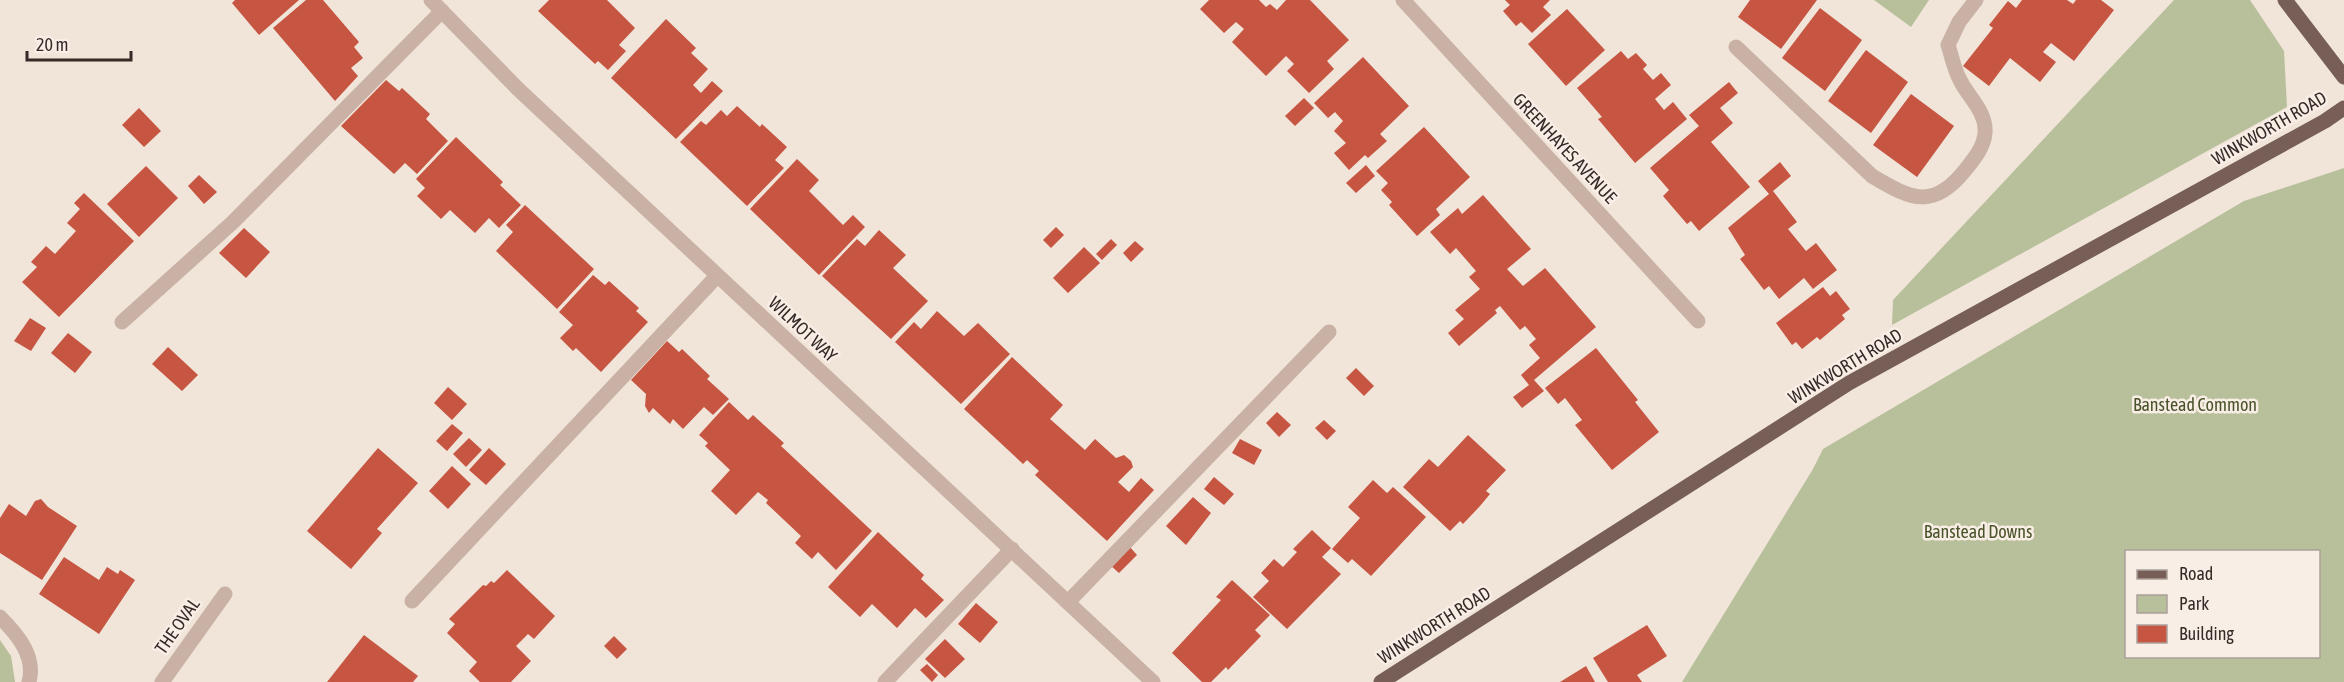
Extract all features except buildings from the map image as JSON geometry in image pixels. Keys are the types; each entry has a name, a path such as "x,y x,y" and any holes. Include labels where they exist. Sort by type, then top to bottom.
{"main road":[{"path":"2285,0 2344,77"},
{"name":"WINKWORTH ROAD","path":"1381,682 1849,383 2325,121 2344,108"}],"street":[{"name":"GREENHAYES AVENUE","path":"1403,0 1698,321"},
{"path":"1736,47 1872,176 1894,189 1918,197 1938,196 1959,178 1978,154 1985,132 1980,112 1961,82 1948,45 1959,22 1976,0"},
{"path":"122,322 233,222 436,5"},
{"name":"WILMOT WAY","path":"436,5 518,89 1152,682"},
{"path":"412,601 717,276"},
{"path":"1068,602 1329,332"},
{"path":"885,682 1012,549"},
{"name":"THE OVAL","path":"162,682 225,594"},
{"path":"0,617 25,645 31,676 29,682"}],"green space":[{"path":"1874,0 1929,0 1911,27"},
{"path":"2174,0 2250,0 2284,51 2287,107 1892,325 1893,300"},
{"name":"Banstead Downs","path":"2344,168 2344,682 1682,682 1823,449 2244,201"},
{"path":"0,640 11,656 15,682 0,682"}],"park label":[{"name":"Banstead Common","path":"2195,404"}]}
